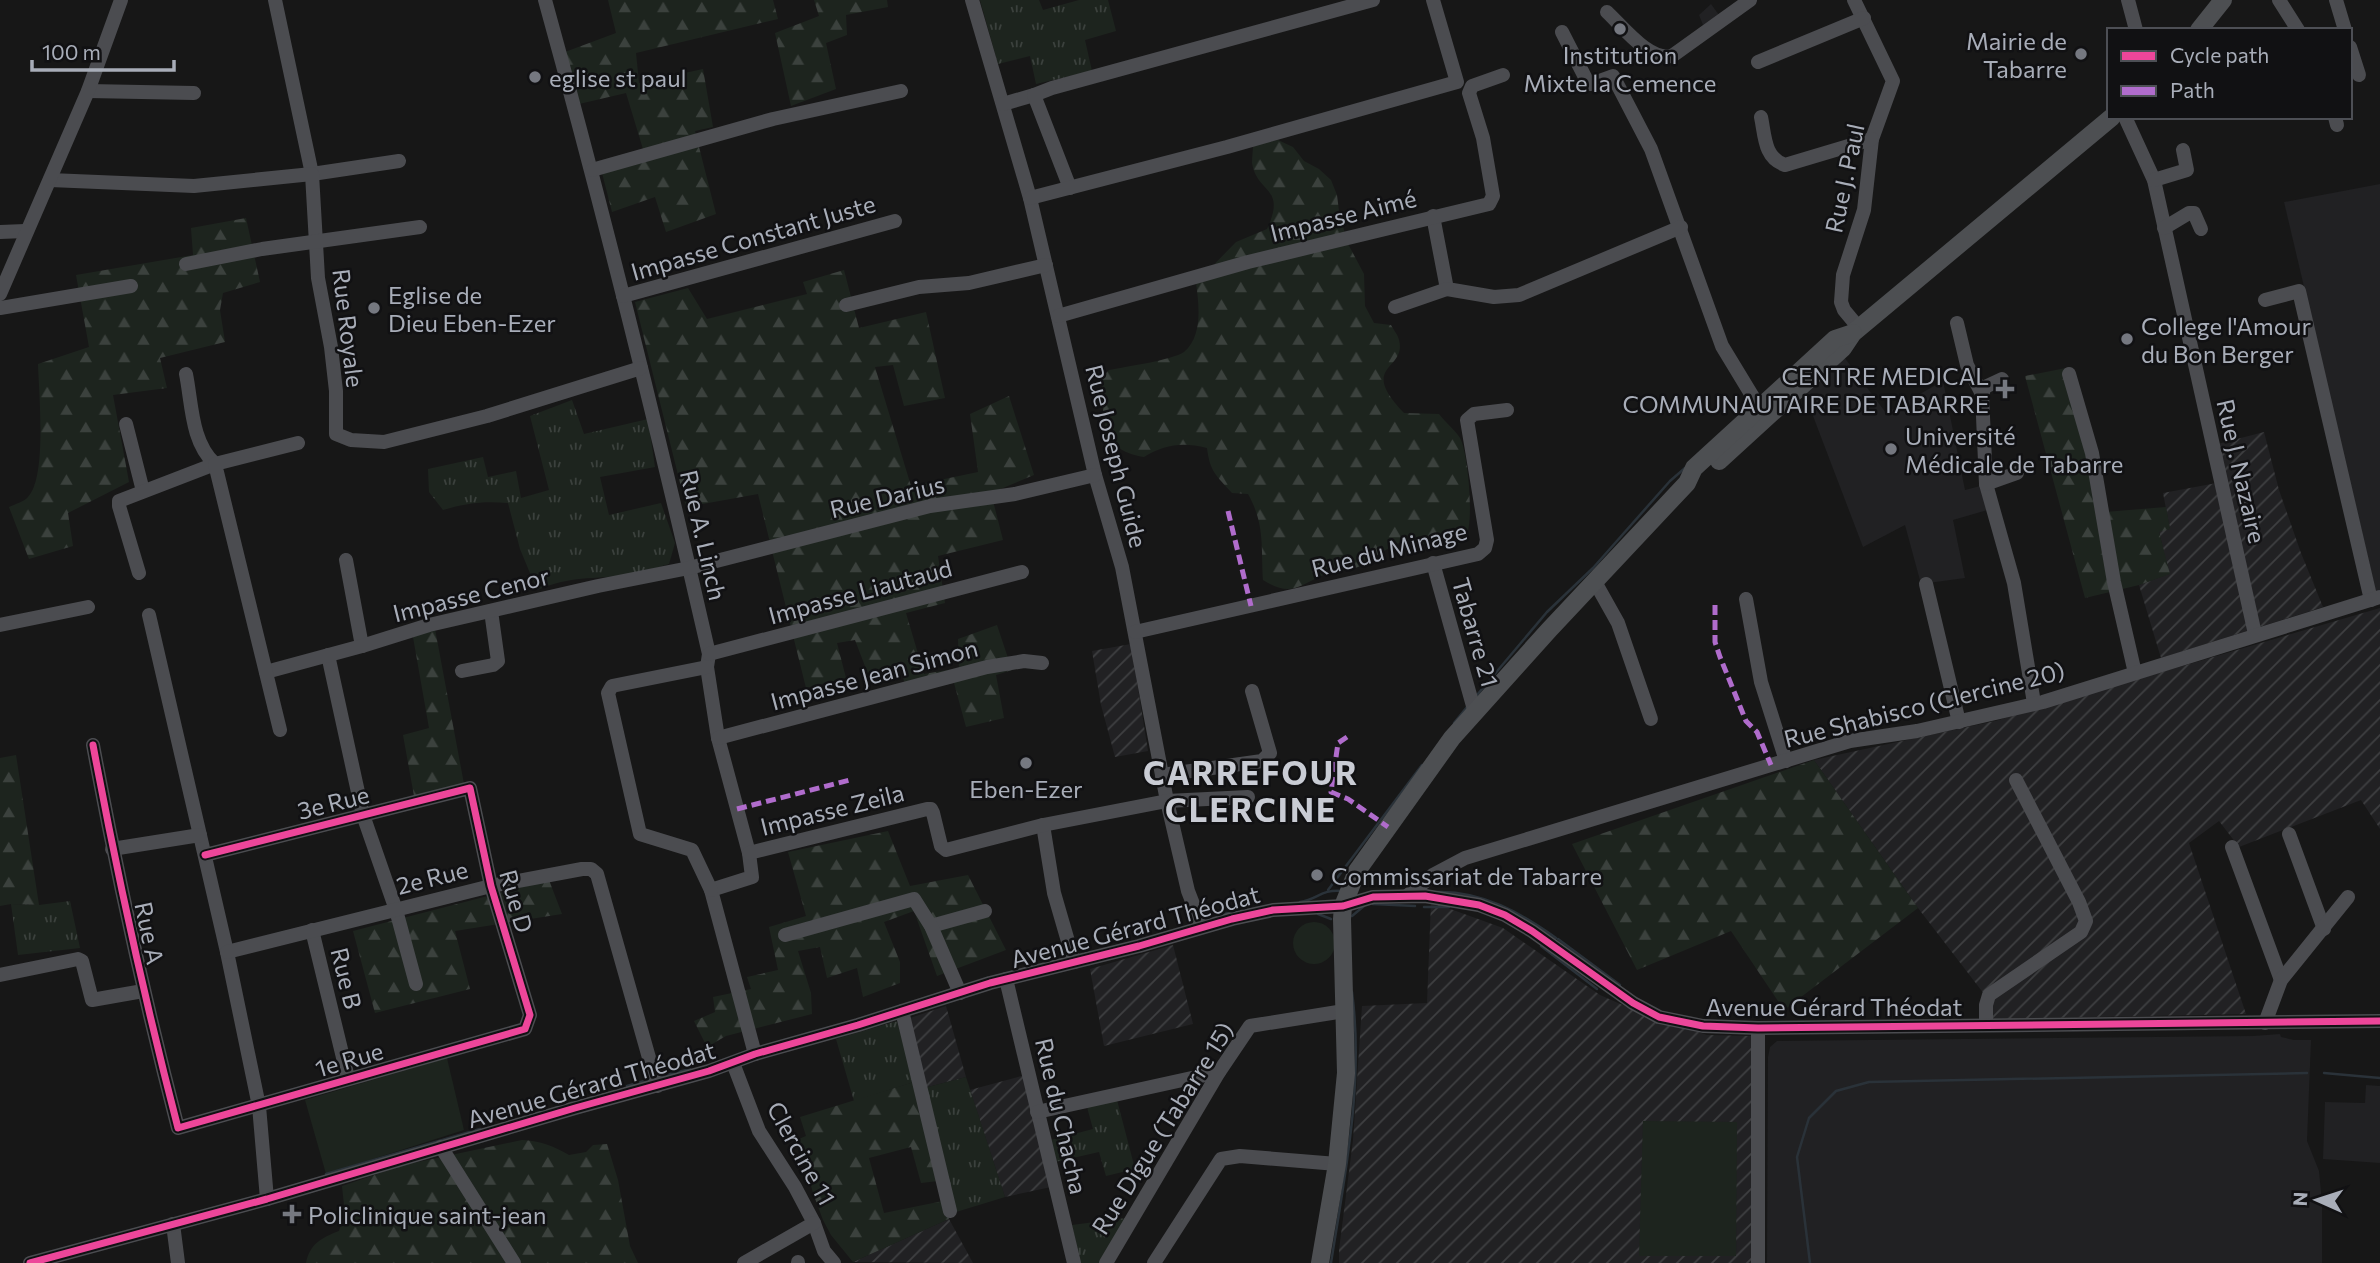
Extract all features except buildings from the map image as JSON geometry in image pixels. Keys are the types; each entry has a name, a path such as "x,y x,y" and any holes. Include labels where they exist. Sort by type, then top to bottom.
{"main road":[{"path":"2201,28 2222,0"},
{"path":"1687,482 1703,476 1843,348 1856,331 2110,119"},
{"path":"1320,1263 1337,1164 1346,1073 1341,950 1343,906 1357,871 1452,738 1687,482 1694,468 1835,339 1856,331"}],"street":[{"path":"0,294 25,231 88,91 121,0"},
{"name":"Rue Royale","path":"275,0 312,174 318,278 336,391 336,434 351,440 384,442 487,416 641,368"},
{"name":"Rue A. Linch","path":"545,0 592,170 690,568 708,660 718,738 749,853"},
{"name":"Rue Joseph Guide","path":"972,0 1030,198 1095,474 1122,567 1167,801 1188,891 1202,927"},
{"path":"1003,104 1052,88 1373,0"},
{"path":"1030,198 1227,147 1457,82 1433,0"},
{"path":"1607,12 1650,52 1664,58 1680,51 1750,0"},
{"name":"Rue J. Paul","path":"1854,0 1893,81 1872,139 1864,210 1843,275 1841,290 1844,310 1856,331"},
{"path":"2128,0 2135,28"},
{"path":"2278,0 2297,28"},
{"path":"2336,0 2344,28"},
{"path":"1758,62 1864,18"},
{"path":"1562,32 1588,83 1614,77 1651,149 1722,346 1759,407"},
{"path":"2352,53 2359,75"},
{"name":"Impasse Aimé","path":"1058,316 1228,267 1489,204 1493,196 1483,138 1469,93 1472,86 1503,75"},
{"path":"88,91 194,93"},
{"path":"592,170 773,119 901,91"},
{"path":"1034,95 1070,188"},
{"path":"1761,117 1772,158 1785,165 1872,139"},
{"name":"Rue J. Nazaire","path":"2125,119 2154,180 2255,634"},
{"path":"2154,180 2187,170 2183,150"},
{"path":"50,180 194,186 312,174 399,161"},
{"path":"2164,228 2189,213 2194,213 2201,229"},
{"path":"1433,216 1447,289"},
{"name":"Impasse Constant Juste","path":"623,296 895,221"},
{"path":"186,264 316,241 420,227"},
{"path":"1395,307 1447,289 1494,298 1519,295 1681,227"},
{"path":"0,232 25,231"},
{"path":"846,305 919,287 969,283 1046,265"},
{"path":"0,308 131,286"},
{"path":"2265,300 2299,291 2376,599"},
{"path":"1958,323 1967,365 1982,394 1986,484 2014,583 2034,703"},
{"path":"186,374 197,437 204,454 215,464 280,730"},
{"path":"2068,374 2092,453 2114,582 2136,673"},
{"path":"1982,394 1985,387 2002,379"},
{"name":"Rue du Minage","path":"1135,632 1478,554 1485,548 1487,540 1467,420 1474,414 1507,410"},
{"path":"126,424 143,491"},
{"path":"139,573 119,501 215,464 298,443"},
{"path":"1986,484 2017,473"},
{"name":"Rue Darius","path":"690,568 930,506 1015,494 1095,474"},
{"path":"346,560 362,646"},
{"name":"Tabarre 21","path":"1433,564 1475,713"},
{"name":"Impasse Cenor","path":"266,671 429,625 690,568"},
{"name":"Impasse Liautaud","path":"711,890 692,850 640,834 608,693 612,686 1023,572"},
{"path":"1595,582 1618,623 1651,719"},
{"path":"1926,584 1959,722"},
{"path":"1746,599 1761,682 1786,761"},
{"name":"Rue Shabisco (Clercine 20)","path":"1407,896 1433,876 1465,858 1850,741 1959,722 2034,703 2376,599"},
{"path":"0,625 88,607"},
{"path":"462,671 493,665 498,661 491,611"},
{"path":"149,615 227,952 259,1106 267,1199"},
{"path":"328,655 363,815 396,910 416,984"},
{"name":"Impasse Jean Simon","path":"718,738 987,667 1024,661 1042,663"},
{"path":"1162,775 1262,761 1270,753 1252,691"},
{"name":"Rue A","path":"93,745 143,991 177,1128"},
{"path":"1986,1025 1989,995 2081,932 2086,921 2079,902 2016,780"},
{"name":"3e Rue","path":"205,855 470,788"},
{"name":"Rue D","path":"470,788 491,886 530,1016 529,1024"},
{"path":"1073,957 1054,893 1043,825 1167,801 1248,797"},
{"name":"Impasse Zeila","path":"749,853 927,809 931,809 933,813 941,846 946,850 1043,825"},
{"path":"2289,834 2324,929"},
{"path":"112,849 200,835"},
{"path":"2232,847 2281,980"},
{"path":"749,853 752,877 711,890 754,1052"},
{"name":"2e Rue","path":"227,952 491,886 592,869 597,874 657,1086"},
{"name":"Avenue Gérard Théodat","path":"34,1263 267,1199 657,1086 733,1063 754,1052 902,1011 1073,957 1139,946 1273,910 1343,906 1373,897 1445,898 1467,902 1505,915 1633,1003 1659,1017 1703,1026 1758,1028 2380,1021"},
{"path":"2265,1023 2281,980 2348,897"},
{"path":"785,936 911,898 918,901 931,926 960,993"},
{"path":"931,926 985,911"},
{"name":"Rue B","path":"312,930 348,1078"},
{"path":"0,975 78,959 82,961 92,1000 143,991"},
{"name":"Rue du Chacha","path":"1006,979 1074,1263"},
{"path":"902,1011 950,1211"},
{"name":"Rue Digue (Tabarre 15)","path":"1106,1263 1219,1072 1250,1027 1344,1011"},
{"name":"1e Rue","path":"177,1128 525,1028 529,1024"},
{"path":"1758,1028 1758,1263"},
{"name":"Clercine 11","path":"733,1063 759,1131 795,1187 814,1223 824,1251 834,1263"},
{"path":"1037,1112 1219,1072"},
{"path":"441,1147 514,1263"},
{"path":"1154,1263 1222,1159 1240,1156 1337,1164"},
{"path":"744,1263 814,1223"},
{"path":"173,1224 178,1263"}],"shaded area":[{"path":"1711,4 1719,15 1703,25 1699,15"},
{"path":"2380,184 2380,591 2376,592 2284,202"},
{"name":"Université Médicale de Tabarre","path":"1844,357 1886,413 1943,381 1965,490 1984,485 1991,509 1953,520 1965,578 1921,584 1905,525 1863,547 1805,395"},
{"path":"2264,432 2279,490 2323,607 2161,658 2139,585 2169,574 2159,531 2170,529 2163,493 2222,482 2214,445"},
{"path":"2380,608 2380,829 2361,800 2239,847 2219,821 2189,843 2246,1014 1991,1019 1991,1003 1918,908 1814,760 1995,721"},
{"path":"1131,644 1148,751 1115,757 1101,705 1092,651"},
{"path":"1431,902 1503,928 1600,995 1634,1010 1707,1035 1752,1036 1751,1263 1339,1263 1353,1140 1362,1006 1427,1003"},
{"path":"1173,945 1193,1024 1104,1046 1090,969"},
{"path":"946,1006 966,1077 924,1088 907,1019"},
{"path":"2280,1034 2281,1037 2294,1040 2311,1040 2307,1141 2319,1171 2322,1263 1767,1263 1768,1057 1770,1047 1777,1041"},
{"path":"1025,1075 1051,1187 1005,1197 970,1090"},
{"path":"2366,1085 2380,1086 2380,1163 2323,1159 2325,1102 2365,1103"},
{"path":"949,1219 973,1263 853,1262"}],"green space":[{"path":"608,0 773,0 778,19 636,53 639,83 703,69 713,127 695,131 716,214 666,232 655,197 612,212 599,161 643,149 626,93 579,104 565,52 616,33"},
{"path":"814,0 887,0 888,7 846,15 847,35 826,43 836,89 791,106 775,33 819,16"},
{"path":"980,0 1039,0 1043,10 1079,0 1108,0 1116,31 1085,40 1092,71 1036,84 1030,56 998,64"},
{"path":"1278,140 1293,147 1304,161 1331,180 1347,242 1364,274 1365,306 1374,323 1391,325 1399,340 1400,350 1384,377 1385,385 1404,413 1439,414 1458,435 1466,458 1470,505 1468,531 1458,544 1442,548 1416,542 1399,543 1358,567 1325,574 1299,587 1286,589 1263,580 1261,536 1253,505 1248,494 1232,493 1218,477 1210,463 1207,448 1174,445 1144,457 1118,447 1111,439 1104,417 1102,377 1109,370 1178,355 1190,345 1198,320 1196,283 1236,242 1267,229 1274,205 1272,197 1255,173 1252,163 1253,145"},
{"path":"246,218 260,282 223,293 220,310 225,342 160,358 167,388 113,395 129,482 68,513 73,546 29,559 9,507 28,497 38,472 41,434 38,364 89,347 76,275 193,255 191,228"},
{"path":"844,270 859,328 926,312 945,398 904,406 893,365 875,367 911,486 978,472 970,414 1009,396 1034,475 991,493 1003,540 938,556 945,603 906,613 924,674 959,668 958,639 997,625 1012,670 996,675 1004,718 966,727 954,683 907,693 901,669 868,674 855,640 837,643 846,678 806,688 758,494 686,507 635,302 688,288 707,319 807,294 803,282"},
{"path":"2071,367 2096,454 2105,512 2166,507 2170,529 2159,532 2170,574 2139,585 2085,598 2025,376"},
{"path":"572,400 584,434 648,419 655,467 600,477 609,515 661,503 675,543 669,564 631,574 561,582 537,590 520,549 508,503 475,503 443,510 429,492 428,469 483,457 488,477 516,471 521,498 549,490 530,416"},
{"path":"435,629 464,784 414,796 403,735 429,728 413,637"},
{"path":"16,755 39,905 0,906 0,758"},
{"path":"1814,760 1918,908 1784,1010 1731,931 1637,970 1572,844"},
{"path":"888,831 910,886 968,875 1006,950 937,976 914,911 884,922 900,962 900,983 863,997 857,968 827,978 820,947 798,951 811,993 812,1014 726,1036 707,1047 694,1021 715,1012 713,997 751,989 747,977 778,970 769,927 806,916 788,852"},
{"path":"549,880 562,914 455,931 470,989 375,1013 353,931"},
{"path":"70,901 80,948 18,955 11,904 39,905"},
{"path":"1314,922 1329,928 1335,943 1329,958 1314,964 1299,958 1293,943 1299,928"},
{"path":"897,1021 914,1082 854,1101 836,1039"},
{"path":"447,1058 464,1130 326,1174 305,1100"},
{"path":"966,1077 1005,1197 956,1212 924,1088"},
{"path":"914,1082 938,1181 921,1183 911,1147 869,1158 884,1213 943,1201 949,1219 853,1262 831,1235 813,1193 799,1139 806,1136 800,1117"},
{"path":"1117,1100 1135,1169 1106,1176 1099,1152 1055,1162 1051,1140 1093,1129 1087,1107"},
{"path":"1643,1121 1737,1122 1736,1256 1639,1256"},
{"path":"522,1140 547,1144 569,1155 586,1152 593,1145 607,1144 618,1180 630,1246 638,1263 306,1263 317,1242 339,1231 345,1214 342,1186 404,1165"},
{"path":"1126,1218 1099,1263 1081,1263 1072,1225"}],"waterway":[{"path":"1477,695 1547,612 1593,568 1670,481 1685,468"},
{"path":"1454,723 1467,707"},
{"path":"1328,890 1422,765"},
{"path":"1300,902 1329,891 1343,891"},
{"path":"1438,892 1470,895 1500,905 1556,938"},
{"path":"1373,904 1415,906"},
{"path":"1352,916 1364,906"},
{"path":"1424,907 1449,907"},
{"path":"1224,914 1238,911"},
{"path":"1318,914 1331,919"},
{"path":"1558,939 1620,985"},
{"path":"1541,946 1597,989"},
{"path":"1331,1263 1347,1162 1354,1094 1356,1060 1352,992"},
{"path":"659,1077 690,1069"},
{"path":"1810,1263 1797,1157 1809,1118 1836,1091 1869,1082 2307,1073"},
{"path":"2324,1073 2380,1078"},
{"path":"627,1086 651,1079"},
{"path":"326,1174 480,1129"}],"marked path":[{"path":"1228,511 1251,606"},
{"path":"1715,605 1715,642 1720,657 1746,721 1757,732 1771,765"},
{"path":"1347,737 1338,743 1331,792 1348,799 1388,827"},
{"path":"737,809 850,780"}],"cycle path":[{"path":"93,745 132,937 178,1128 525,1029 530,1015 491,886 470,788 205,855"},
{"path":"30,1263 267,1199 709,1071 755,1054 990,983 1139,946 1232,919 1273,910 1343,906 1373,897 1425,896 1479,905 1505,915 1532,931 1633,1003 1659,1017 1703,1026 1758,1028 2380,1021"}],"place":[{"name":"Institution Mixte la Cemence","path":"1620,29"},
{"name":"Mairie de Tabarre","path":"2081,54"},
{"name":"eglise st paul","path":"535,77"},
{"name":"Eglise de Dieu Eben-Ezer","path":"374,308"},
{"name":"College l'Amour du Bon Berger","path":"2127,339"},
{"name":"CENTRE MEDICAL COMMUNAUTAIRE DE TABARRE","path":"2005,389"},
{"name":"Université Médicale de Tabarre","path":"1891,449"},
{"name":"Eben-Ezer","path":"1026,763"},
{"name":"Commissariat de Tabarre","path":"1317,875"},
{"name":"Policlinique saint-jean","path":"292,1214"}],"district":[{"name":"CARREFOUR CLERCINE","path":"1251,790"}]}
